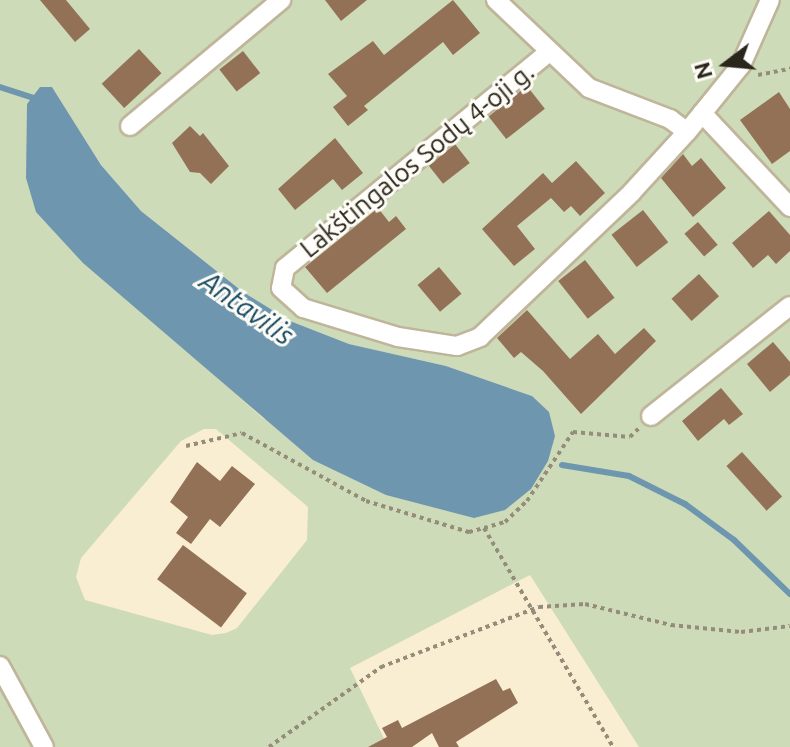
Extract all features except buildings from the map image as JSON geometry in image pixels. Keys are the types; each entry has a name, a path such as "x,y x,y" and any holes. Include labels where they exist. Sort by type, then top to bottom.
{"street":[{"path":"130,126 281,0"},
{"path":"496,0 589,88 670,119 687,132 741,65 770,0"},
{"name":"Lakštingalos Sodų 4-oji g.","path":"549,52 285,268 281,288 303,308 398,337 442,346 470,342 632,192 687,132"},
{"path":"702,113 790,207"},
{"path":"651,416 790,306"},
{"path":"0,666 44,747"}],"path":[{"path":"741,65 769,77 790,69"},
{"path":"186,446 242,433 366,501 469,532 505,522 527,501 573,432 630,437 651,416"},
{"path":"484,528 613,747"},
{"path":"269,747 381,667 530,610 585,604 671,625 741,632 790,626"}],"green space":[{"path":"0,0 790,0 790,747 639,747 530,575 350,668 388,747 0,747","holes":["52,87 101,165 141,211 243,292 290,321 349,344 446,366 532,396 264,419 187,351 27,135 27,104","204,429 216,429 308,507 307,540 237,628 226,633 212,635 85,600 76,577 81,558 181,441"]}],"water":[{"path":"40,87 52,87 101,165 141,211 243,292 290,321 349,344 446,366 532,396 549,412 555,436 548,461 531,489 505,510 474,518 386,495 313,460 83,263 36,212 26,178 27,104"}],"waterway":[{"name":"Antavilis","path":"0,87 33,98"},
{"name":"Antavilis","path":"562,465 629,476 685,504 734,540 790,594"}]}
